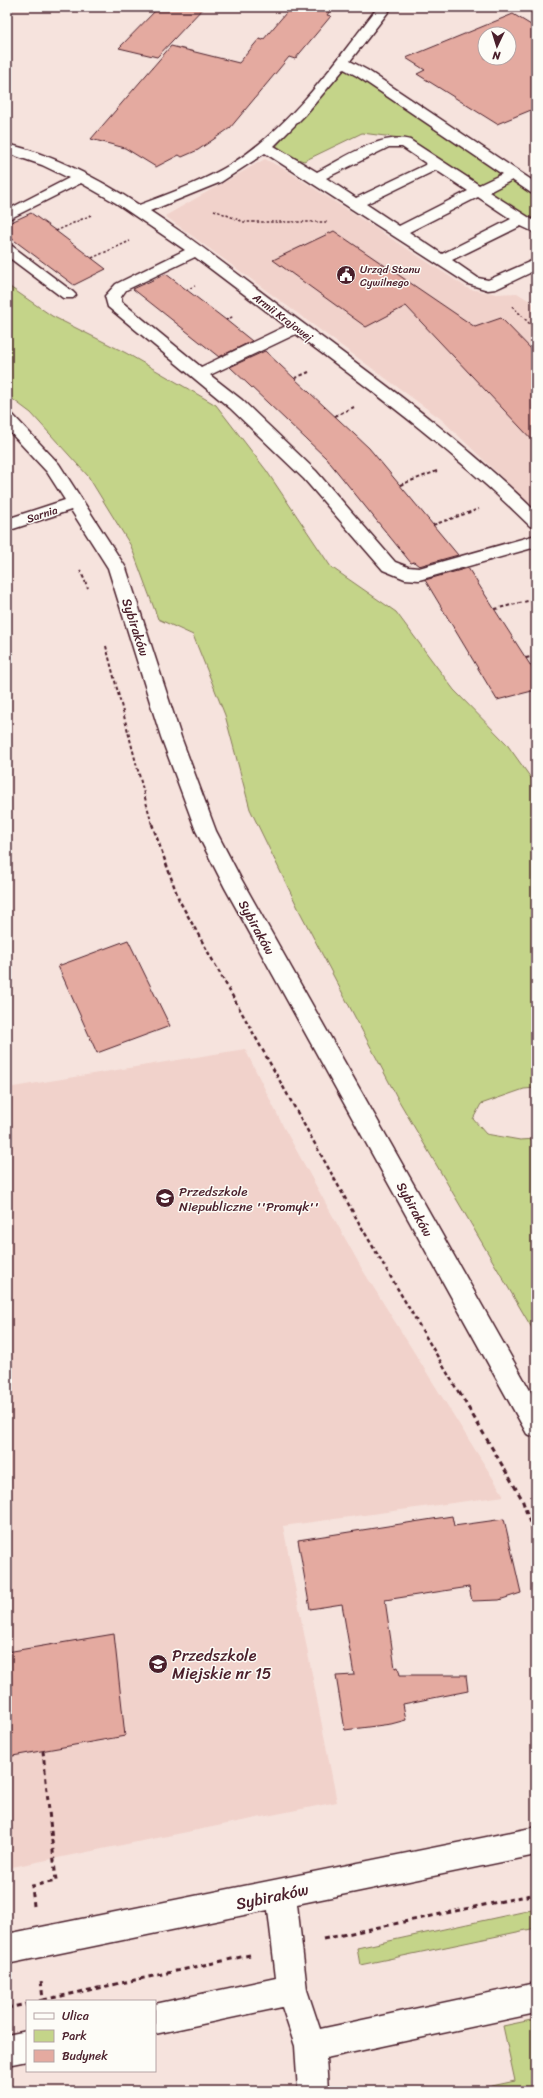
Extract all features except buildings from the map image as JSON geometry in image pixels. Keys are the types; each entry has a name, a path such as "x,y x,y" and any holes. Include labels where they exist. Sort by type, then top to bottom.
{"street":[{"path":"140,210 179,194 239,166 264,146 301,111 384,7"},
{"path":"341,62 362,73 536,190"},
{"path":"316,178 386,143 405,144 536,229"},
{"path":"264,146 316,178 473,281 488,285 496,284 536,264"},
{"name":"Armii Krajowej","path":"7,148 31,155 82,177 140,210 297,327 477,467 536,522"},
{"path":"355,204 437,164"},
{"path":"398,232 513,174"},
{"path":"7,216 82,177"},
{"path":"441,260 522,219"},
{"path":"7,249 68,295"},
{"path":"195,251 130,281 121,287 113,296 114,304 236,404 310,475 390,566 405,573 419,574 536,541"},
{"path":"199,374 297,327"},
{"name":"Sybiraków","path":"7,420 53,468 117,568 171,737 212,845 536,1425"},
{"name":"Sarnia","path":"7,525 76,502"},
{"name":"Sybiraków","path":"7,1950 536,1841"},
{"path":"281,1894 292,1990 310,2046 313,2091"},
{"path":"156,2019 292,1990"},
{"path":"310,2046 536,1998"},
{"path":"7,2050 26,2046"}],"path":[{"path":"179,194 244,222 365,221 374,216"},
{"path":"56,231 97,212"},
{"path":"92,258 135,238"},
{"path":"335,416 354,407"},
{"path":"400,485 443,469"},
{"path":"433,525 484,508"},
{"path":"79,568 92,594"},
{"path":"495,609 536,599"},
{"path":"106,643 150,819 179,900 358,1223 522,1499 536,1541"},
{"path":"526,658 536,656"},
{"path":"32,1886 56,1881 43,1751"},
{"path":"7,2008 26,2004"}],"shaded area":[{"path":"265,159 286,170 469,289 497,294 517,293 536,305 536,510 441,419 165,216"},
{"name":"Przedszkole Miejskie nr 15","path":"245,1049 283,1126 362,1269 504,1496 283,1526 337,1802 7,1868 7,1088"}],"green space":[{"path":"348,66 506,178 472,187 408,139 362,133 304,161 272,151"},
{"path":"519,178 536,190 536,227 479,192"},
{"path":"7,285 52,316 126,353 216,405 266,470 331,567 396,612 454,690 506,743 536,785 536,1088 524,1089 481,1104 473,1119 486,1134 520,1140 536,1139 536,1335 399,1101 300,912 250,809 225,715 193,635 158,619 131,546 88,476 31,413 7,395"},
{"path":"536,1909 536,1928 360,1965 357,1948"},
{"path":"536,2019 536,2091 469,2091 515,2081 503,2026"}],"place":[{"name":"Urząd Stanu Cywilnego","path":"346,275"},
{"name":"Przedszkole Niepubliczne ''Promyk''","path":"165,1198"},
{"name":"Przedszkole Miejskie nr 15","path":"158,1664"}]}
